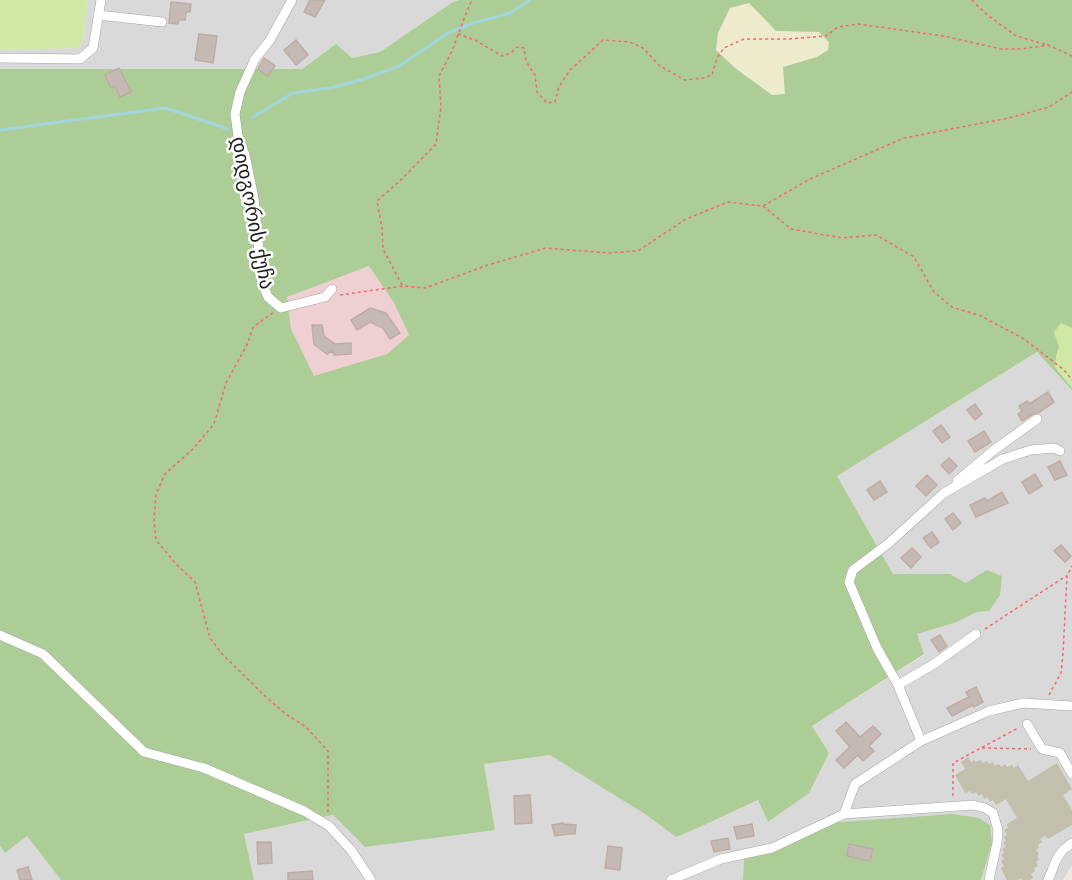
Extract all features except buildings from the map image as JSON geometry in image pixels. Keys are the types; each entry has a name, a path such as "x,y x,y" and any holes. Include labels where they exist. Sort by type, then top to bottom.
{"street":[{"path":"0,58 80,59 93,48 101,0"},
{"name":"დიდგორის ქუჩა","path":"292,0 270,40 255,59 240,92 235,114 238,136 245,155 254,199 262,283 268,297 281,308 325,297"},
{"path":"98,15 162,22"},
{"path":"325,297 332,289"},
{"path":"921,741 898,685 877,648 849,582 853,570 889,543 980,461 1037,419"},
{"path":"944,493 1003,459 1031,450 1054,448 1060,451"},
{"path":"898,685 934,664 976,634"},
{"path":"0,635 43,654 144,752 204,768 304,811 328,826 351,850 370,880"},
{"path":"844,814 855,784 921,741 989,711 1023,703 1072,706"},
{"path":"1027,724 1041,749 1060,753 1072,774"},
{"path":"674,879 721,859 772,848 844,814 973,805 993,813 998,830 998,843 989,880"},
{"path":"1048,880 1057,856 1072,843"}],"path":[{"path":"403,286 383,249 377,201 436,144 441,107 439,76 472,0"},
{"path":"972,0 985,13 1016,36 1048,45 1072,56"},
{"path":"458,34 475,40 502,56 518,47 524,48 526,61 535,75 537,92 547,103 555,102 559,87 570,70 603,40 630,42 644,48 660,66 684,80 712,75 717,58 724,48 744,39 825,36 838,27 858,24 943,36 1001,49 1048,45"},
{"path":"763,206 810,179 904,138 1019,116 1049,107 1072,92"},
{"path":"325,297 403,286 426,288 546,248 608,253 638,251 686,219 728,202 763,206 791,229 842,238 876,234 914,256 934,292 952,307 981,316 1024,339 1064,370 1072,380"},
{"path":"281,308 253,327 248,343 226,383 214,424 192,450 165,474 156,494 154,520 156,540 195,582 210,638 222,654 266,697 306,727 328,751 328,826"},
{"path":"1043,705 1061,673 1067,576 1072,566"},
{"path":"976,634 1067,576"},
{"path":"952,807 953,763 1027,724"},
{"path":"981,748 1041,749"}],"shaded area":[{"path":"88,0 459,0 380,52 352,58 336,44 302,69 0,69 0,50 79,48 83,38"},
{"path":"749,3 776,31 819,32 829,42 828,50 817,57 783,67 786,94 772,95 735,68 716,50 718,33 730,8"},
{"path":"369,266 394,303 409,335 387,354 314,377 291,329 287,296"},
{"path":"1037,352 1072,390 1072,865 1063,880 981,880 992,843 863,821 826,823 744,859 743,880 254,880 243,834 334,815 495,829 484,764 551,755 676,836 759,800 768,822 809,793 829,753 812,726 924,655 916,634 957,622 977,612 989,611 966,583 950,574 893,574 837,476"},
{"path":"968,757 971,762 980,760 983,763 987,761 989,764 993,762 995,766 999,764 1001,767 1005,764 1007,767 1012,765 1014,768 1018,765 1028,781 1057,763 1072,789 1063,795 1072,810 1072,825 1048,839 1045,836 1040,839 1042,842 1036,850 1039,854 1037,856 1039,860 1036,862 1038,866 1034,868 1035,871 1031,874 1033,878 1030,880 1021,878 1007,880 1001,868 1004,866 1001,861 1004,859 1001,855 1004,853 1002,849 1006,847 1003,843 1006,841 1004,837 1007,835 1004,830 1008,828 1007,824 1017,818 1006,799 996,805 987,797 984,799 982,794 978,796 976,792 972,794 970,791 965,793 955,775 965,769 961,762"},
{"path":"27,836 61,880 0,880 0,846 6,852"}],"green space":[{"path":"0,0 88,0 83,38 79,48 0,50"},
{"path":"459,0 1072,0 1072,328 1061,323 1054,332 1059,347 1055,367 1072,390 1037,352 837,476 893,574 950,574 966,583 987,570 1002,576 1000,595 989,611 977,612 957,622 917,634 924,654 812,726 829,753 809,793 768,822 758,800 676,837 648,816 550,755 484,764 495,830 365,847 333,815 244,834 254,880 61,880 27,836 5,853 0,846 0,69 302,69 336,44 352,58 380,52","holes":["749,3 776,31 819,32 829,42 828,50 817,57 783,67 785,94 772,95 735,68 716,50 718,33 730,8","369,266 394,303 409,335 387,354 314,376 291,329 287,297"]},
{"path":"1061,322 1072,328 1072,388 1055,367 1059,347 1054,332"},
{"path":"953,814 979,818 990,825 992,843 981,880 743,880 744,859 826,823"}],"waterway":[{"path":"253,117 293,93 330,88 399,66 448,33 470,24 510,13 530,0"},
{"path":"0,130 165,108 228,129"}]}
